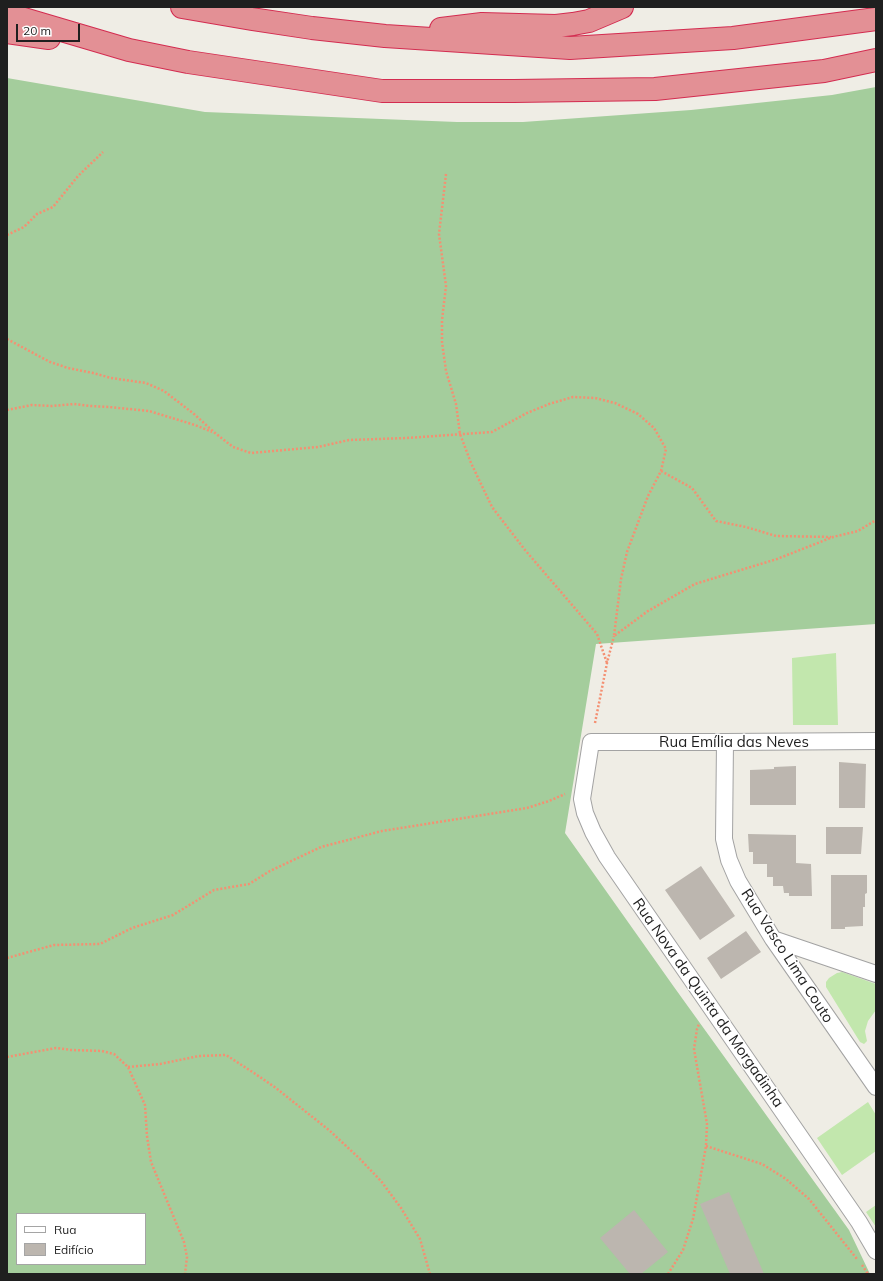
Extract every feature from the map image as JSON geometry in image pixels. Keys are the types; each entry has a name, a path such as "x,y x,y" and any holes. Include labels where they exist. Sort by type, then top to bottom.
{"highway":[{"path":"182,7 312,28 385,36 570,48 733,38 876,19"},
{"path":"385,36 482,24 556,26 573,24 589,21 622,7"},
{"path":"7,14 129,50"},
{"path":"7,32 129,50 196,64 382,90 514,91 655,89 824,70 876,60"}],"street":[{"name":"Rua Emília das Neves","path":"591,742 876,741"},
{"name":"Rua Nova da Quinta da Morgadinha","path":"591,742 582,799 585,813 606,857 859,1222 876,1250"},
{"name":"Rua Vasco Lima Couto","path":"725,742 723,827 726,849 738,881 773,939 876,1087"},
{"path":"773,939 876,974"}],"path":[{"path":"7,235 24,228 37,214 53,207 78,176 103,152"},
{"path":"446,174 439,234 446,286 442,320 442,342 446,371 456,404 460,434 471,463 492,507 525,550 597,634 607,663"},
{"path":"7,339 50,362 68,368 93,372 111,378 146,383 164,391 233,447 252,453 318,447 349,440 407,438 492,432 527,413 549,404 573,397 595,398 615,404 638,414 654,428 666,449 661,471 648,496 627,552 620,579 614,636 591,742"},
{"path":"7,410 32,405 52,406 74,404 109,406 149,411 196,425 215,433"},
{"path":"661,471 692,488 716,522 746,527 776,536 833,537"},
{"path":"614,636 648,611 696,584 777,559 833,537 858,531 876,520"},
{"path":"7,958 54,945 100,944 132,928 174,915 214,890 249,884 270,871 321,848 382,830 527,808 549,801 583,785"},
{"path":"668,1274 683,1250 693,1219 706,1146 707,1124 694,1049 697,1029 709,1004"},
{"path":"7,1057 56,1048 102,1051 114,1054 128,1067 145,1105 147,1136 151,1162 175,1224 184,1242 187,1257 185,1274"},
{"path":"128,1067 160,1064 199,1056 226,1055 265,1080 306,1110 360,1158 381,1181 401,1208 420,1239 430,1274"},
{"path":"706,1146 762,1164 786,1179 809,1198 868,1274"}],"green space":[{"path":"7,78 205,112 457,122 523,122 691,110 832,95 876,87 876,624 596,644 565,833 849,1230 870,1274 7,1274"},
{"path":"836,653 838,725 793,725 792,658"},
{"path":"842,972 876,984 876,1010 868,1021 865,1031 867,1041 864,1044 860,1042 826,987 826,982 829,978"},
{"path":"868,1102 876,1115 876,1151 842,1175 817,1138"},
{"path":"876,1205 876,1227 866,1212"}],"building":[{"path":"839,762 866,764 865,808 839,808"},
{"path":"796,766 796,805 750,805 750,770"},
{"path":"826,827 863,827 861,854 826,854"},
{"path":"748,834 796,835 796,863 811,864 812,896 789,896 789,893 784,893 783,886 773,886 773,877 767,877 767,864 753,864 753,852 749,852"},
{"path":"701,866 735,916 700,940 665,890"},
{"path":"831,875 867,875 867,893 865,894 865,907 863,907 863,926 845,927 845,929 831,929"},
{"path":"746,931 761,952 721,979 707,958"},
{"path":"729,1192 764,1274 730,1274 700,1204"},
{"path":"634,1210 668,1252 641,1274 630,1274 600,1238"}]}
